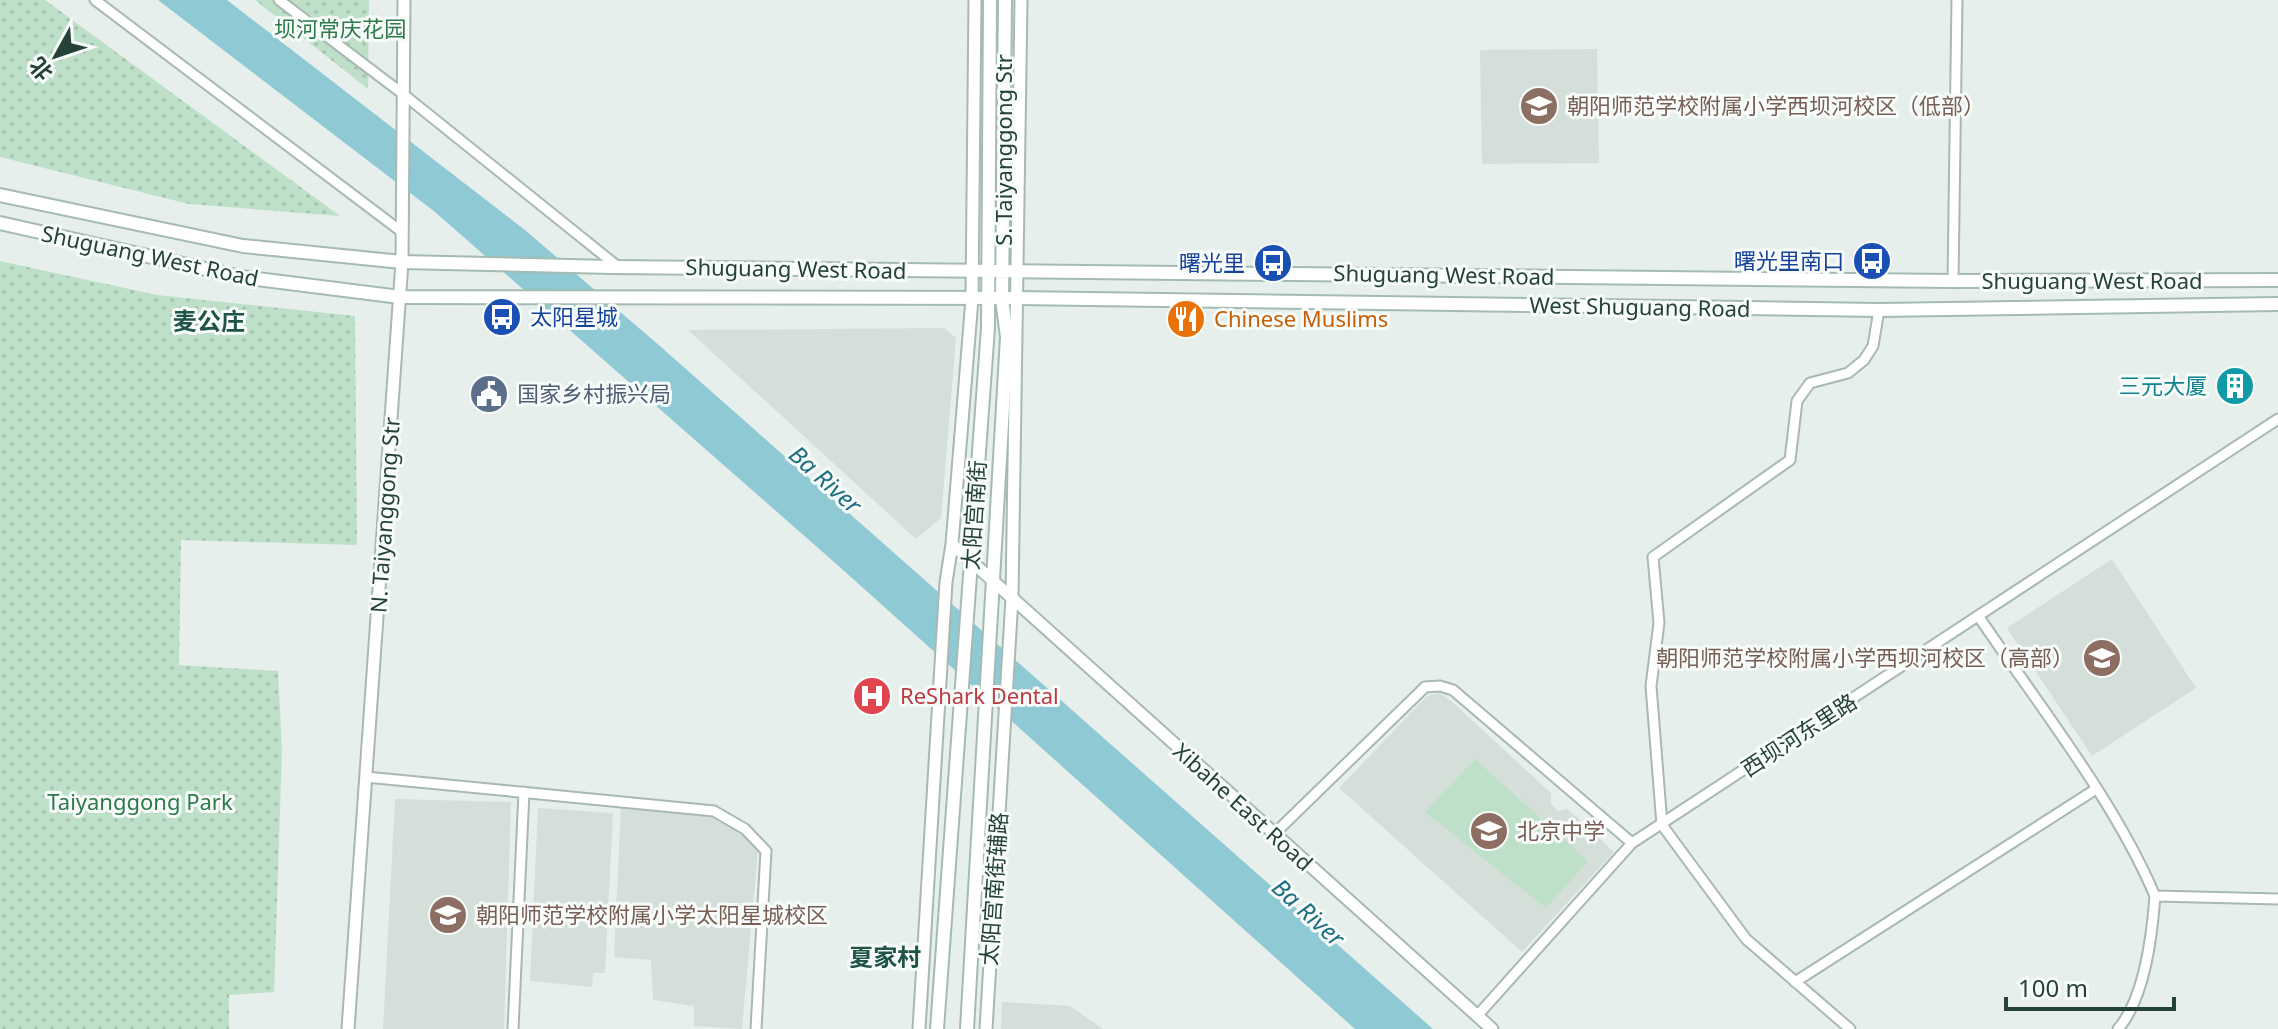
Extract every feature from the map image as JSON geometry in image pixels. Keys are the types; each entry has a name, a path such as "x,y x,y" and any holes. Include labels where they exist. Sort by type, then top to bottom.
{"main road":[{"name":"太阳宫南街","path":"937,1029 988,328 990,0"},
{"name":"S. Taiyanggong Str","path":"1002,299 1010,271 1005,0"},
{"name":"Shuguang West Road","path":"0,195 243,246 402,262 614,267 1953,281 2278,280"},
{"name":"Shuguang West Road","path":"0,223 241,277 400,297 1002,299"},
{"name":"太阳宫南街","path":"967,1029 1007,337 1002,299"},
{"name":"West Shuguang Road","path":"1002,299 1879,310 2278,304"}],"street":[{"path":"95,0 402,231"},
{"path":"279,0 403,95 614,267"},
{"name":"N. Taiyanggong Str","path":"348,1029 402,262 404,0"},
{"name":"太阳宫南街","path":"919,1029 945,593 952,544 972,299 975,0"},
{"name":"太阳宫南街","path":"1009,649 1016,298 1010,271 1021,0"},
{"path":"1953,281 1957,0"},
{"path":"1850,1029 1746,939 1662,825 1651,686 1659,623 1653,557 1790,460 1797,401 1810,383 1848,373 1864,360 1873,346 1879,310"},
{"name":"西坝河东里路","path":"1477,1016 1632,843 2278,419"},
{"name":"Xibahe East Road","path":"952,544 1492,1029"},
{"path":"1979,617 2096,789 2146,873 2155,896 2151,943 2142,981 2118,1029"},
{"name":"太阳宫南街辅路","path":"986,1029 1009,649"},
{"path":"1273,835 1425,687 1440,686 1453,690 1632,843"},
{"path":"366,777 714,811 745,829 766,851 756,1029"},
{"path":"1795,982 2096,789"},
{"path":"513,1029 524,792"},
{"path":"2155,896 2278,899"}],"shaded area":[{"name":"朝阳师范学校附属小学西坝河校区（低部）","path":"1597,49 1599,163 1482,164 1480,50"},
{"path":"944,328 956,338 941,518 916,539 688,330"},
{"name":"朝阳师范学校附属小学西坝河校区（高部）","path":"2112,559 2196,688 2092,756 2007,628"},
{"name":"北京中学","path":"1439,693 1551,793 1551,804 1558,811 1568,809 1614,852 1522,952 1339,788 1427,696"},
{"name":"朝阳师范学校附属小学太阳星城校区","path":"395,799 511,802 504,1029 383,1029"},
{"path":"621,806 716,816 740,831 758,850 742,1029 694,1026 694,1006 653,1000 651,960 614,957"},
{"path":"538,808 613,813 605,973 593,973 592,987 530,981"},
{"path":"1002,1002 1070,1006 1103,1029 1001,1029"}],"green space":[{"path":"0,0 45,0 340,216 189,204 0,157"},
{"name":"坝河常庆花园","path":"255,0 369,0 368,89"},
{"name":"Taiyanggong Park","path":"0,261 157,295 355,316 357,545 181,540 179,665 278,671 282,750 274,992 229,995 229,1029 0,1029"},
{"path":"1475,759 1588,861 1546,908 1425,812"}],"water":[{"path":"158,0 227,0 525,230 1433,1029 1355,1029 833,561 435,212"}],"place":[{"name":"朝阳师范学校附属小学西坝河校区（低部）","path":"1539,106"},
{"name":"曙光里南口","path":"1872,261"},
{"name":"曙光里","path":"1273,263"},
{"name":"太阳星城","path":"502,317"},
{"name":"Chinese Muslims","path":"1186,319"},
{"name":"三元大厦","path":"2235,386"},
{"name":"国家乡村振兴局","path":"489,394"},
{"name":"朝阳师范学校附属小学西坝河校区（高部）","path":"2102,658"},
{"name":"ReShark Dental","path":"872,696"},
{"name":"北京中学","path":"1489,831"},
{"name":"朝阳师范学校附属小学太阳星城校区","path":"448,915"}],"district":[{"name":"麦公庄","path":"209,322"},
{"name":"夏家村","path":"885,958"}],"water label":[{"name":"Ba River","path":"825,480"},
{"name":"Ba River","path":"1308,913"}]}
